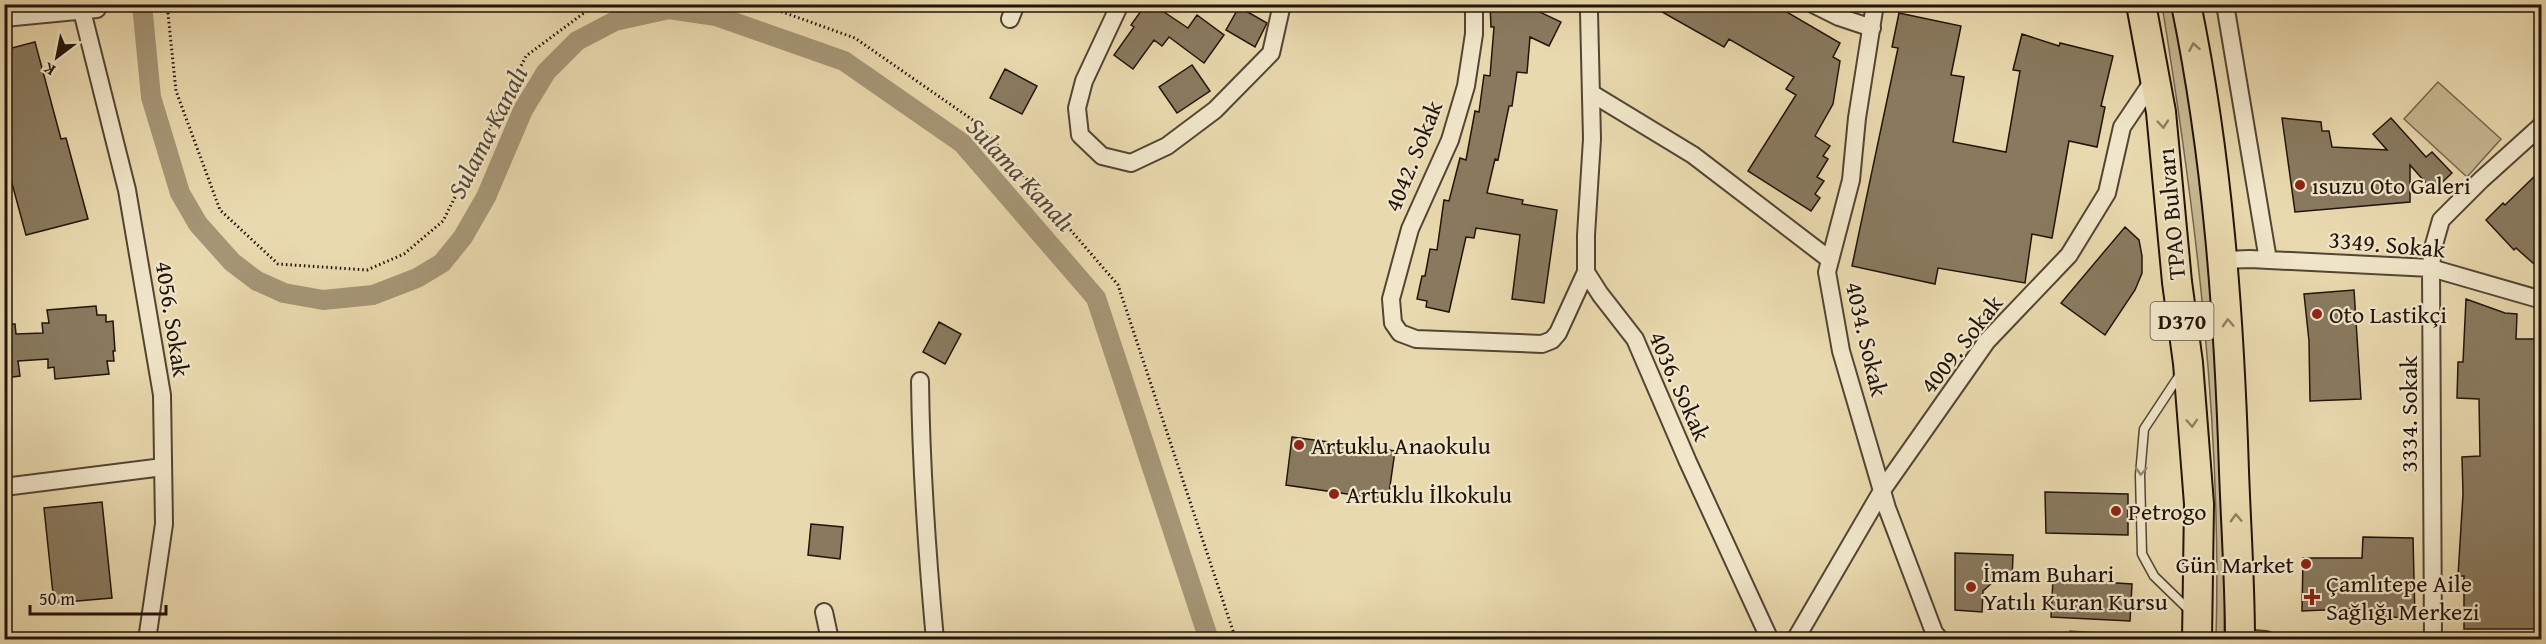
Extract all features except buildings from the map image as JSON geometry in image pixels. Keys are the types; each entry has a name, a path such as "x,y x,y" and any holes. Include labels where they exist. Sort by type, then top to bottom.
{"highway":[{"name":"TPAO Bulvarı","path":"2141,4 2161,112 2177,282 2188,363 2199,504 2198,629"},
{"name":"TPAO Bulvarı","path":"2186,4 2207,120 2224,260 2248,639"}],"street":[{"path":"1120,4 1084,81 1077,108 1080,135 1102,156 1131,163 1167,146 1215,110 1271,52 1282,4"},
{"name":"4042. Sokak","path":"1474,4 1474,34 1466,86 1450,140 1410,229 1391,299 1393,323 1400,333 1416,339 1542,344 1552,340 1558,333 1586,272"},
{"path":"1586,272 1592,139 1589,12 1591,4"},
{"path":"1813,4 1839,18 1872,28"},
{"name":"4034. Sokak","path":"1875,4 1857,118 1851,180 1827,272 1841,351 1887,508 1934,632 1940,639"},
{"path":"2224,4 2268,260"},
{"name":"4056. Sokak","path":"4,18 90,10 127,190 162,395 164,524 147,639"},
{"name":"4009. Sokak","path":"1795,639 1883,489 1987,341 2069,255 2107,193 2122,127 2155,78"},
{"path":"1591,93 1694,155 1829,259"},
{"name":"3334. Sokak","path":"2433,639 2431,268 2433,248 2441,220 2541,125"},
{"name":"3349. Sokak","path":"2224,260 2431,268 2541,300"},
{"name":"4036. Sokak","path":"1586,272 1635,339 1688,462 1770,639"},
{"path":"920,381 926,541 935,639"},
{"path":"4,487 163,467"},
{"path":"824,612 830,639"}],"lane":[{"path":"2188,363 2144,429 2140,475 2142,554 2154,576 2198,629"}],"path":[{"path":"167,4 176,91 220,210 278,264 367,270 404,254 443,221 525,56 596,4"},
{"path":"760,4 855,38 980,124 1118,285 1236,639"}],"shaded area":[{"path":"2162,5 2174,5 2200,162 2209,241 2221,400 2225,559 2224,639 2216,639 2215,480 2204,321 2186,163"},
{"path":"2438,82 2501,139 2467,177 2404,119"},
{"path":"2070,631 2138,636 2138,639 2070,639"}],"waterway":[{"name":"Sulama Kanalı","path":"142,4 151,97 180,193 198,224 232,262 257,281 284,293 323,300 373,295 417,278 442,263 463,237 486,197 523,110 546,72 577,41 615,21 669,9 716,16 844,61 962,143 1096,298 1209,640"}],"place":[{"name":"ısuzu Oto Galeri","path":"2300,185"},
{"name":"Oto Lastikçi","path":"2317,314"},
{"name":"Artuklu Anaokulu","path":"1299,445"},
{"name":"Artuklu İlkokulu","path":"1334,494"},
{"name":"Petrogo","path":"2116,511"},
{"name":"Gün Market","path":"2306,564"},
{"name":"İmam Buhari Yatılı Kuran Kursu","path":"1971,587"},
{"name":"Çamlıtepe Aile Sağlığı Merkezi","path":"2312,597"}]}
